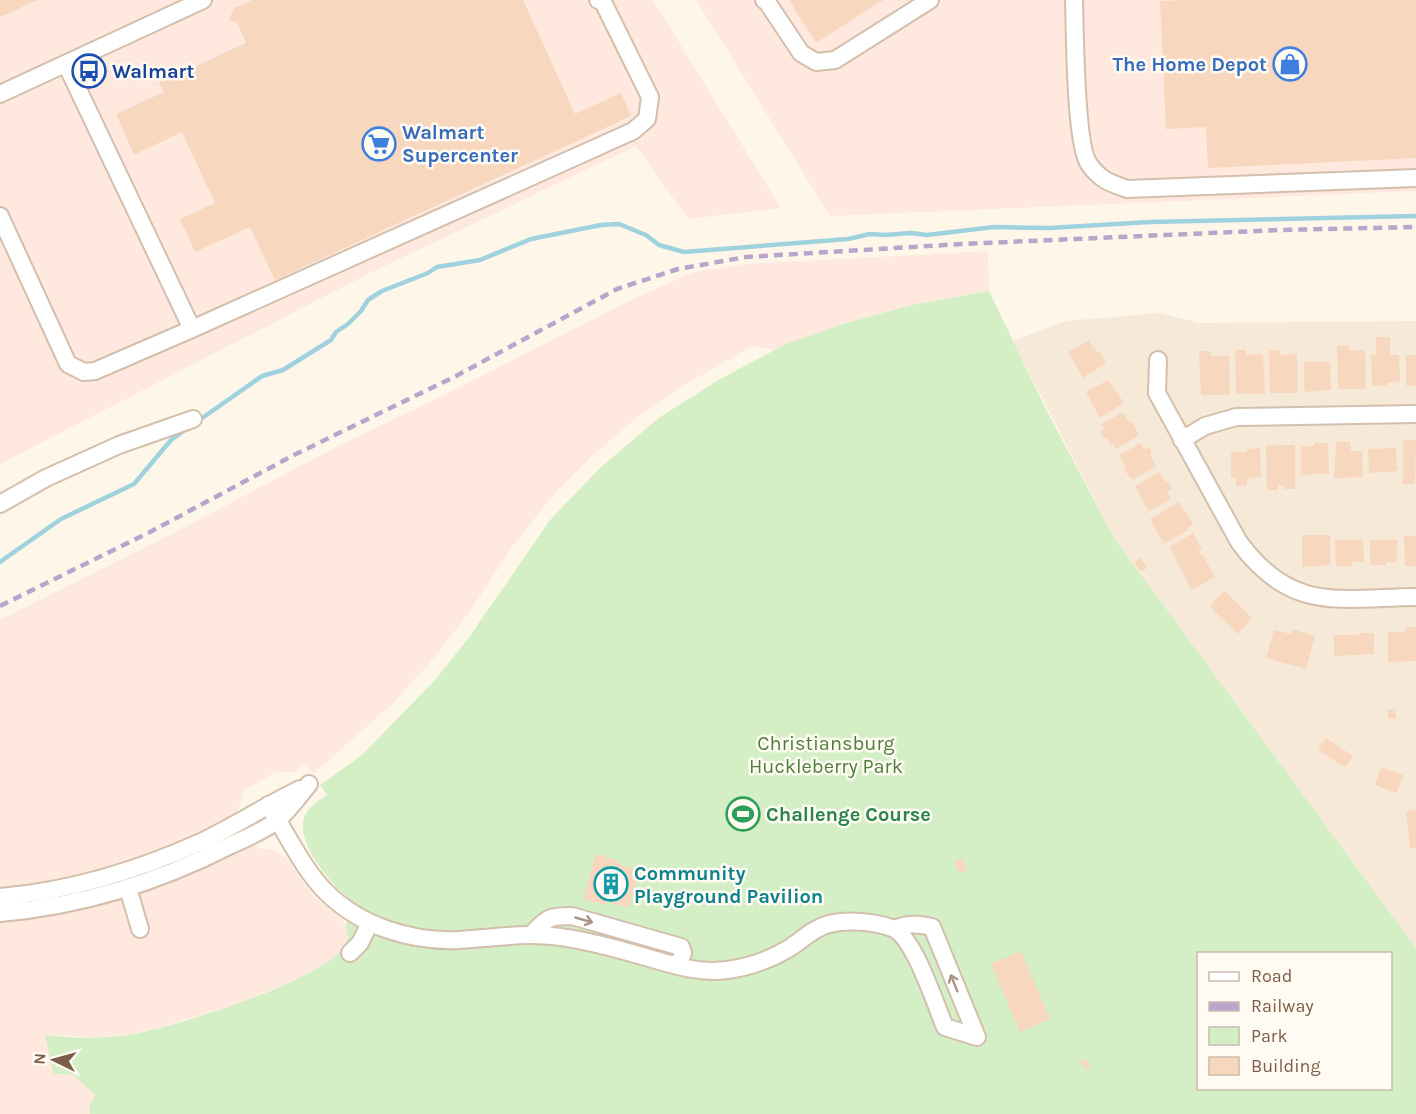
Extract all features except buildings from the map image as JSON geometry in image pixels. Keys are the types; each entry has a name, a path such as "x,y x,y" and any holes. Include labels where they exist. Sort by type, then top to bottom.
{"street":[{"path":"0,94 203,0"},
{"path":"0,216 5,238 68,364 76,370 95,371 633,131 647,119 650,97 602,0 598,0"},
{"path":"764,0 801,53 816,62 835,60 930,0"},
{"path":"1074,0 1080,138 1088,162 1104,181 1127,189 1416,177"},
{"path":"66,64 192,329"},
{"path":"1158,360 1157,393 1239,542 1253,562 1272,578 1292,590 1314,597 1416,597"},
{"path":"1182,440 1205,426 1236,417 1416,414"},
{"path":"0,504 46,478 119,445 193,419"},
{"path":"0,897 85,883 138,867 201,842 309,784 278,820 208,857 128,888 93,898 0,913"},
{"path":"268,805 325,891 342,906 370,923 400,934 446,940 533,933 590,942 678,966 716,971 742,968 770,959 809,933 829,924 850,922 894,929 912,948 945,1027 977,1037 932,927 905,924 894,929"},
{"path":"128,888 140,929"},
{"path":"350,953 360,943 370,923"}],"shaded area":[{"path":"0,0 653,0 781,208 688,219 636,146 372,272 0,464"},
{"path":"696,0 1416,0 1416,191 830,216"},
{"path":"988,251 989,291 912,305 846,323 775,350 749,348 684,385 635,419 591,457 549,500 513,546 468,614 429,664 391,705 313,774 306,764 293,772 276,772 243,791 236,811 258,848 274,850 287,859 315,898 342,919 348,933 344,948 332,959 298,979 233,1005 161,1027 127,1035 96,1037 45,1035 72,1074 95,1095 89,1108 90,1114 0,1114 0,620 168,536 340,445 635,298 694,272 746,264"},
{"path":"1160,313 1199,323 1416,321 1416,948 1114,538 1013,341 1066,321"}],"green space":[{"name":"Christiansburg Huckleberry Park","path":"989,291 1047,411 1114,538 1416,948 1416,1114 90,1114 89,1108 95,1095 72,1074 54,1074 45,1035 86,1038 117,1036 176,1024 277,988 330,960 344,947 348,936 345,925 359,907 330,880 312,855 306,842 303,829 304,818 314,805 327,795 320,785 362,755 435,680 470,636 550,520 601,467 660,417 720,379 786,344 846,323 912,305"}],"waterway":[{"path":"198,421 262,376 283,370 331,340 336,332 361,311 368,300 382,291 428,273 437,267 480,260 531,239 601,225 619,224 646,235 659,245 684,252 848,239 870,234 927,235 994,227 1049,228 1150,222 1416,216"},
{"path":"0,562 61,519 134,484 171,440 188,428"}],"railway":[{"path":"0,606 150,532 294,455 456,376 617,289 678,269 746,257 962,244 1279,230 1416,227"}],"place":[{"name":"The Home Depot","path":"1290,64"},
{"name":"Walmart","path":"89,71"},
{"name":"Walmart Supercenter","path":"379,144"},
{"name":"Challenge Course","path":"743,814"},
{"name":"Community Playground Pavilion","path":"611,884"}]}
